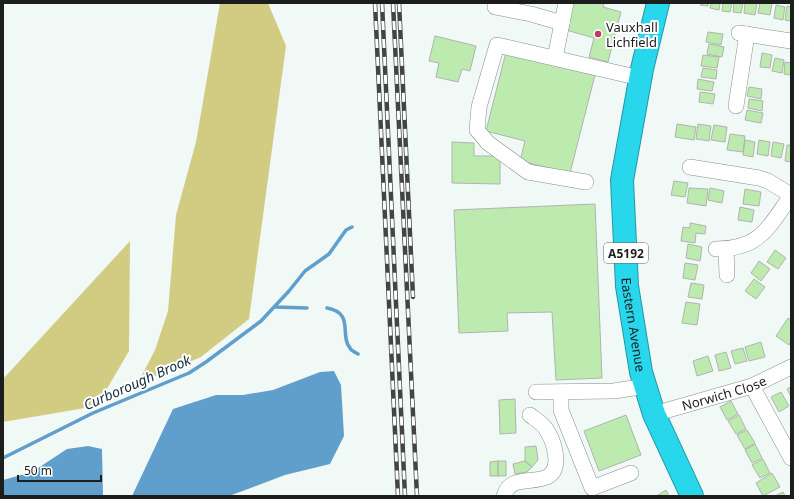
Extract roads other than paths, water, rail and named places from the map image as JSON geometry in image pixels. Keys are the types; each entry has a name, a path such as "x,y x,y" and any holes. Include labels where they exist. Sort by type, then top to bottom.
{"highway":[{"name":"Eastern Avenue","path":"658,3 640,78 622,180 627,286 641,372 654,414 692,496"}],"street":[{"path":"555,58 566,3"},
{"path":"495,7 531,14 562,23"},
{"path":"736,106 742,69 742,33 791,40"},
{"path":"586,182 528,172 488,143 477,130 479,107 497,45 640,78"},
{"path":"699,165 759,178 774,184 791,196 762,236 751,243 721,249 727,274"},
{"name":"Norwich Close","path":"654,414 752,386 791,367"},
{"path":"536,392 614,391 646,386"},
{"path":"752,386 791,458"},
{"path":"560,392 561,410 592,488 631,473"},
{"path":"504,496 506,489 516,482 547,477 555,469 557,458 546,429 530,415"}],"water":[{"path":"334,371 341,385 344,436 330,464 285,475 229,496 132,496 173,409 216,395 243,395 273,390 320,372"},
{"path":"88,446 102,449 103,496 3,496 3,480 32,472 67,449"}],"waterway":[{"name":"Curborough Brook","path":"3,458 93,413 189,373 206,362 261,321 289,291 305,271 329,254 346,230 352,227"},
{"path":"275,307 307,308"},
{"path":"327,308 336,311 344,319 347,343 351,350 358,354"}],"railway":[{"path":"375,3 398,496"},
{"path":"382,3 405,496"},
{"path":"393,3 417,496"},
{"path":"399,3 413,297"}],"place":[{"name":"Vauxhall Lichfield","path":"598,34"}]}
